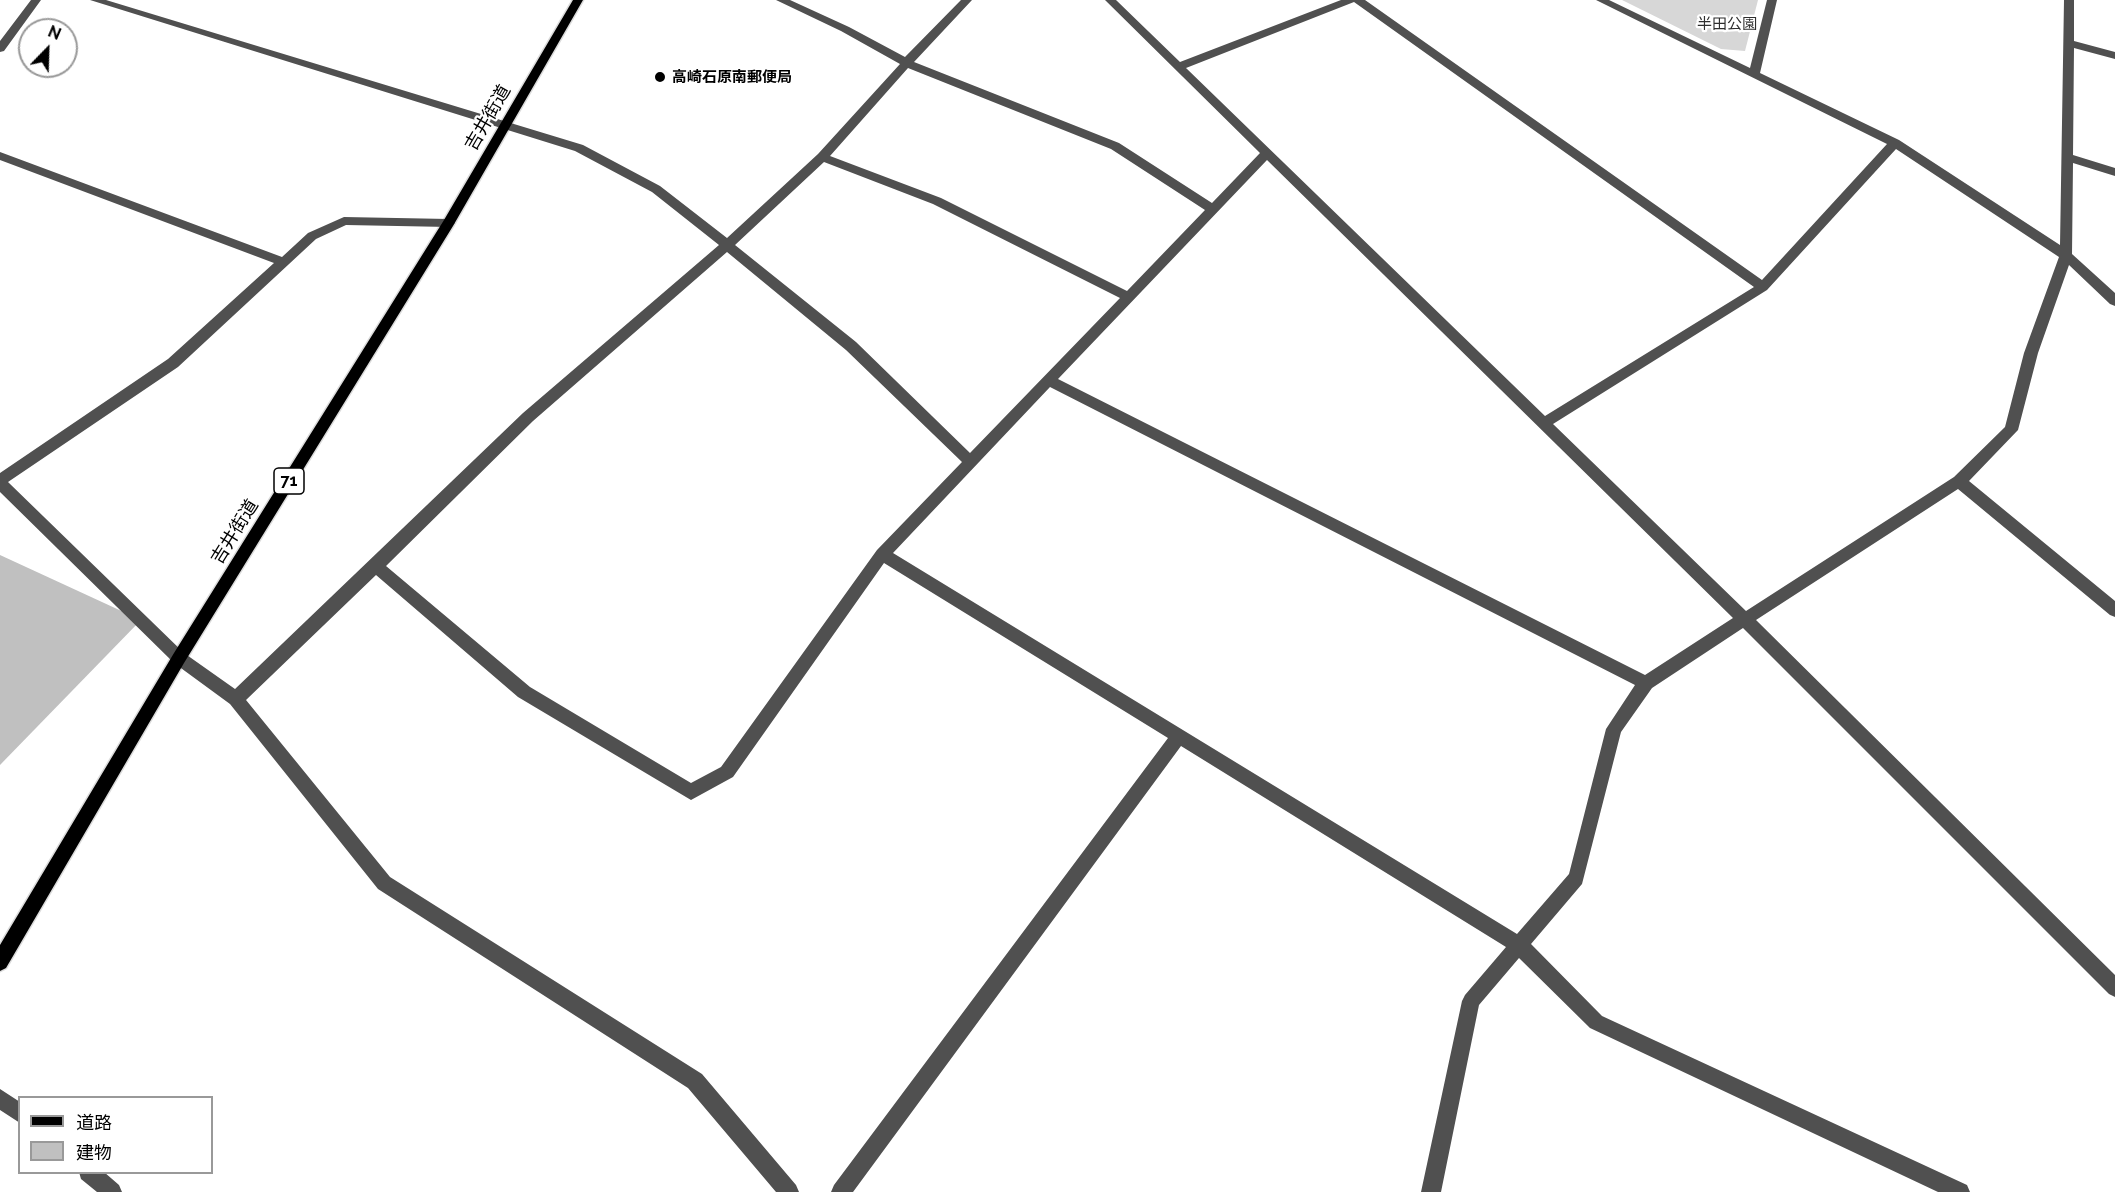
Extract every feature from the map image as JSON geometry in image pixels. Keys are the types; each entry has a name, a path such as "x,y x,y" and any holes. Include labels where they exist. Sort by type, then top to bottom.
{"main road":[{"name":"吉井街道","path":"0,962 179,658 449,223 578,0"}],"street":[{"path":"0,49 36,0"},
{"path":"95,0 579,148 656,189 727,245 851,346 971,462"},
{"path":"781,0 845,29 906,63 1115,146 1213,209"},
{"path":"236,699 528,417 727,245 822,158 906,63 967,0"},
{"path":"1110,0 1744,619 2115,988"},
{"path":"1179,67 1351,0"},
{"path":"1358,0 1763,287"},
{"path":"1601,0 1895,143 2066,255 2115,301"},
{"path":"1754,74 1772,0"},
{"path":"1431,1192 1471,1001 1576,878 1614,729 1646,683 1959,481 2011,430 2031,353 2066,255 2069,0"},
{"path":"2068,43 2115,56"},
{"path":"1544,423 1763,287 1895,143"},
{"path":"376,566 524,692 691,792 727,772 882,555 1267,153"},
{"path":"0,156 283,262"},
{"path":"2067,157 2115,172"},
{"path":"822,158 937,201 1129,297"},
{"path":"449,223 344,221 312,236 173,363 0,481 179,658 236,699 384,883 695,1081 789,1192"},
{"path":"1050,381 1646,683"},
{"path":"1959,481 2115,609"},
{"path":"882,555 1519,945 1596,1022 1960,1192"},
{"path":"841,1192 1178,737"},
{"path":"0,1098 18,1112"},
{"path":"89,1174 112,1192"}],"green space":[{"name":"半田公園","path":"1622,0 1758,0 1745,51 1721,49"}],"building":[{"path":"0,555 141,620 0,765"}],"place":[{"name":"高崎石原南郵便局","path":"660,77"}]}
